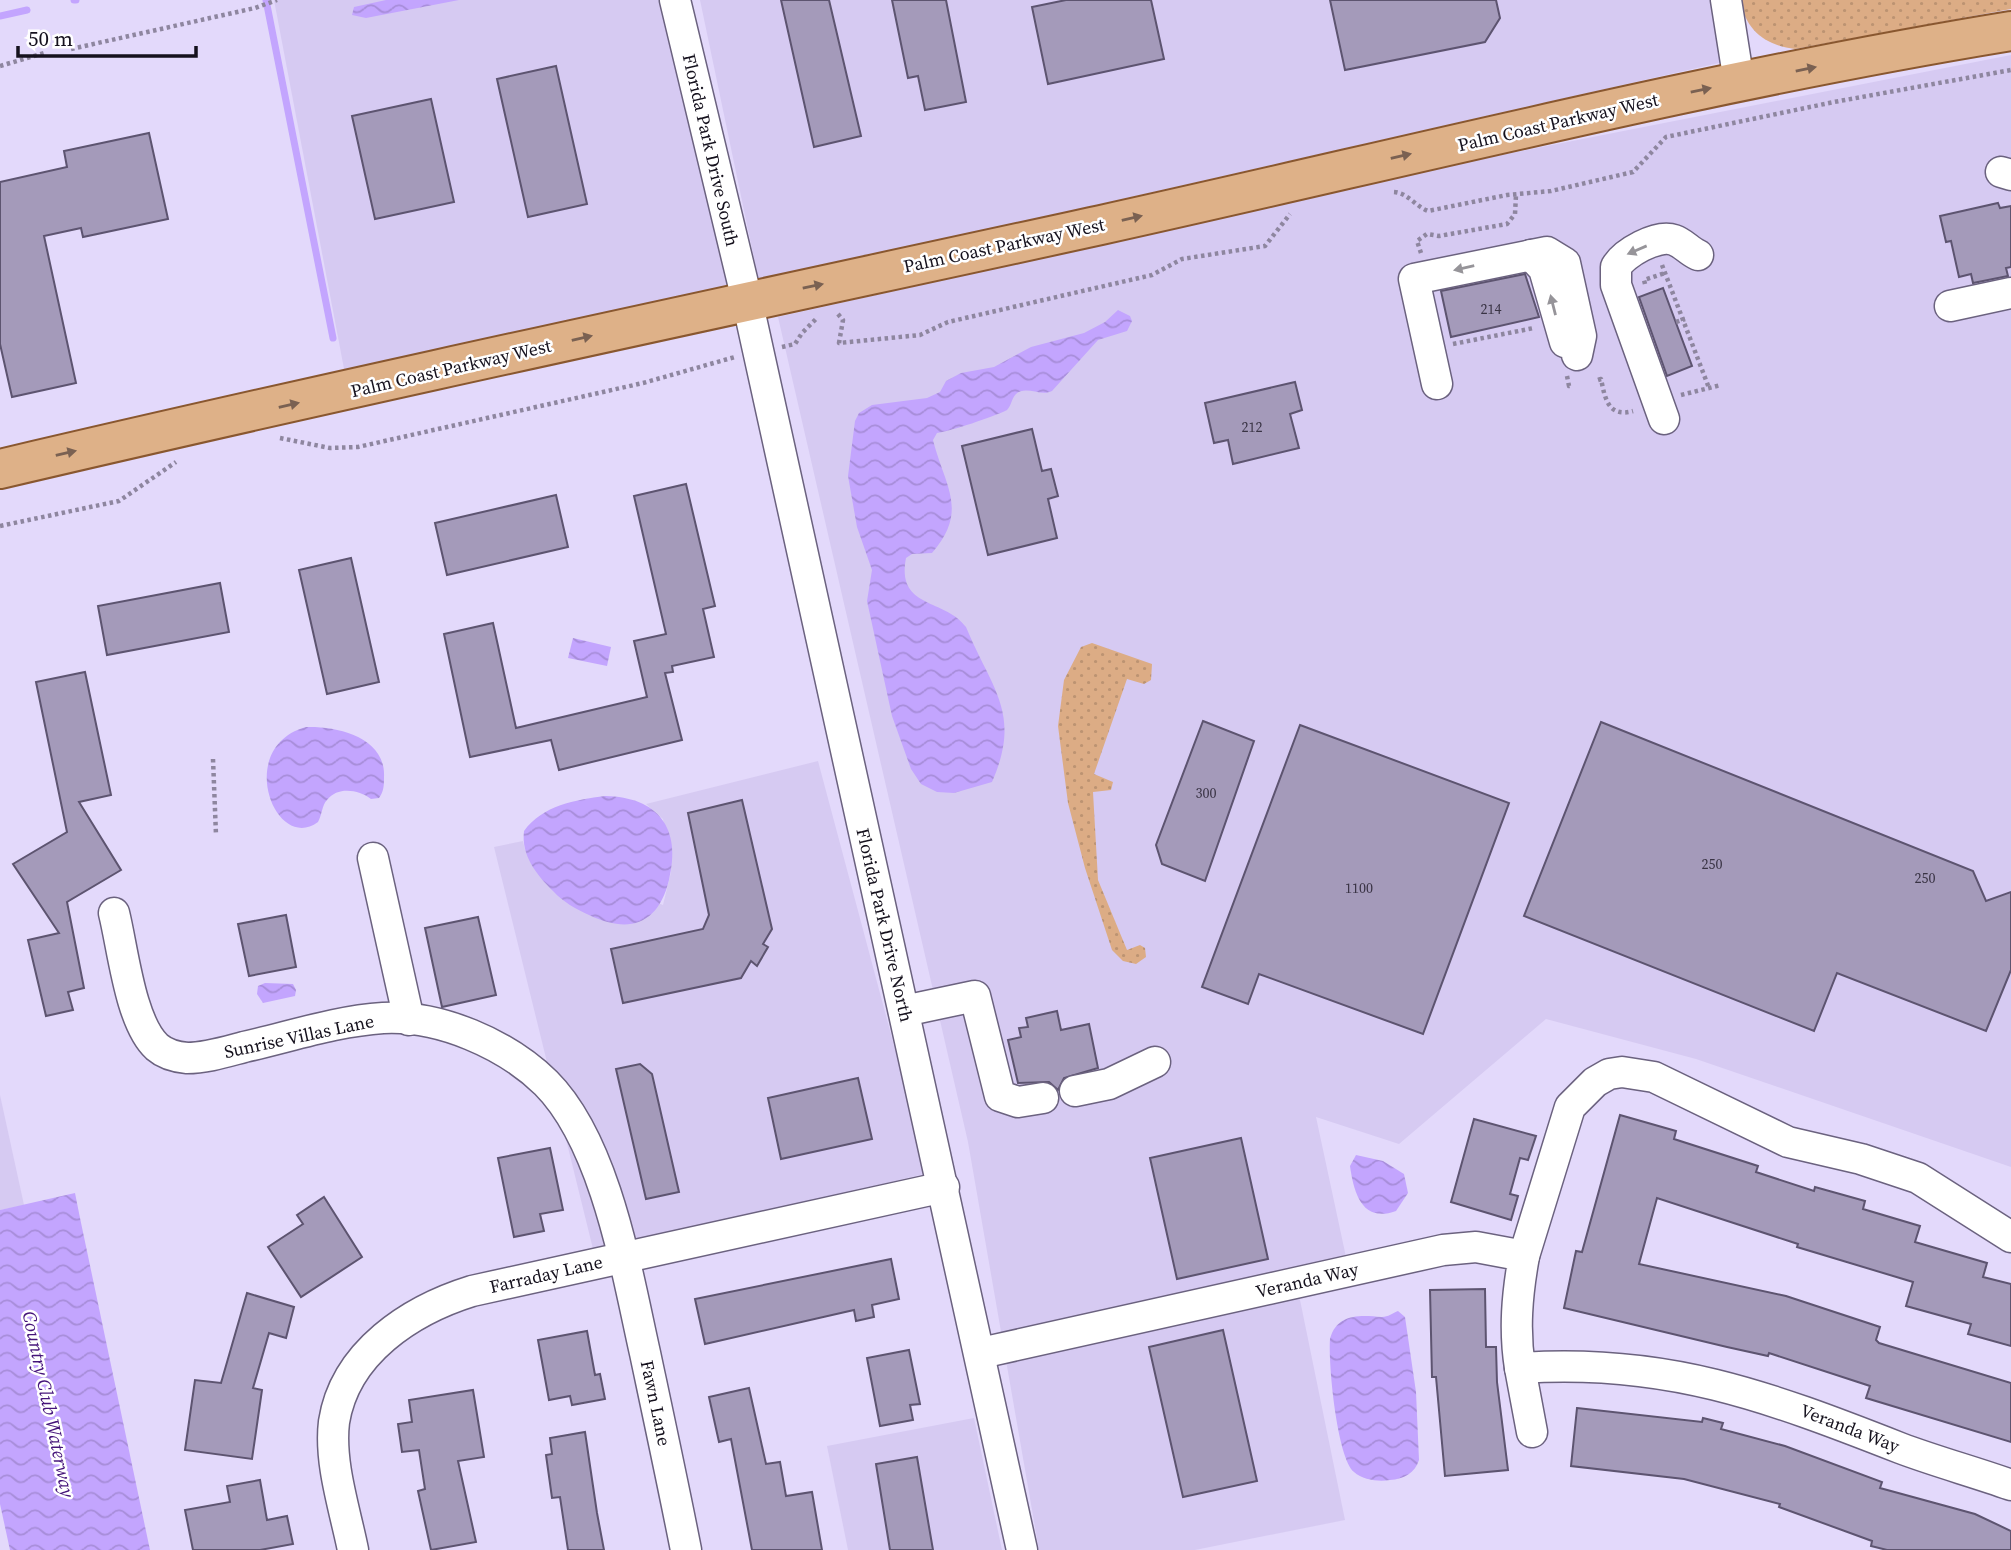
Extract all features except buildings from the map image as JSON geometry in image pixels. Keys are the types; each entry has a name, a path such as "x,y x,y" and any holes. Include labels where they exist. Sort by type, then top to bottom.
{"main road":[{"name":"Palm Coast Parkway West","path":"0,469 747,300 1088,228 1739,82 2011,31"}],"street":[{"name":"Florida Park Drive South","path":"675,0 747,300"},
{"path":"1726,0 1739,82"},
{"path":"1660,408 1616,285 1616,267 1627,253 1666,239 1675,240 1698,255"},
{"path":"1437,384 1414,279 1531,255 1544,270 1562,338 1577,355"},
{"path":"1950,306 2011,293"},
{"name":"Florida Park Drive North","path":"747,300 981,1353 1022,1550"},
{"path":"373,858 410,1020"},
{"name":"Sunrise Villas Lane","path":"114,913 140,1020 151,1040 166,1053 198,1057 385,1018 451,1028 504,1052 547,1084 562,1102 584,1140 624,1256"},
{"path":"904,1011 975,996 1000,1096 1018,1102 1043,1098"},
{"path":"1075,1091 1109,1084 1155,1062"},
{"path":"1532,1432 1516,1337 1517,1295 1524,1256 1570,1107 1595,1082 1609,1074 1622,1072 1654,1077 1788,1142 1861,1158 1918,1178 2011,1237"},
{"name":"Farraday Lane","path":"353,1550 336,1460 334,1422 345,1389 374,1347 414,1315 453,1297 624,1256 944,1187"},
{"name":"Veranda Way","path":"981,1353 1443,1250 1476,1247 1524,1256"},
{"name":"Fawn Lane","path":"624,1256 686,1550"},
{"name":"Veranda Way","path":"1520,1368 1564,1366 1633,1369 1743,1390 2011,1486"}],"path":[{"path":"71,49 255,8 277,0"},
{"path":"0,66 44,53"},
{"path":"1387,192 1397,191 1407,195 1428,211 1541,193 1633,172 1666,137 1834,102 2011,70"},
{"path":"1429,258 1416,246 1422,236 1439,236 1507,224 1515,214 1516,195"},
{"path":"795,344 808,326 828,314 840,315 843,320 839,343 920,335 948,322 1152,275 1182,259 1265,246 1283,219 1302,211"},
{"path":"1662,265 1685,319 1709,388"},
{"path":"1647,289 1644,280 1665,273"},
{"path":"1676,322 1685,319"},
{"path":"1442,346 1536,328 1539,341"},
{"path":"274,438 330,448 358,447 643,383 720,360"},
{"path":"1598,380 1601,379 1606,405 1623,413 1660,408 1721,385"},
{"path":"0,526 120,500 137,491 166,467 183,460"},
{"path":"213,760 216,835"}],"shaded area":[{"path":"274,0 661,0 731,289 345,374"},
{"path":"700,0 1714,0 1723,62 759,282"},
{"path":"1740,0 2011,0 2011,9 1795,49 1774,44 1758,34 1747,20"},
{"path":"2011,55 2011,1167 1696,1059 1546,1019 1399,1144 1316,1117 1352,1285 1299,1295 1345,1520 1195,1550 1039,1550 968,1142 778,317 1491,157"},
{"path":"1092,643 1152,664 1151,680 1144,684 1127,679 1094,774 1113,782 1111,790 1093,792 1098,880 1127,950 1140,945 1145,948 1146,957 1136,964 1123,961 1112,950 1085,868 1068,803 1058,726 1064,680 1081,647"},
{"path":"818,761 928,1173 594,1253 494,847 523,841 525,850 663,905 671,872 663,819 646,804"},
{"path":"0,1095 24,1205 0,1210"},
{"path":"974,1418 1002,1550 848,1550 827,1446"}],"water":[{"path":"386,0 459,0 366,18 352,15 354,7"},
{"path":"1118,310 1130,316 1132,321 1127,331 1098,340 1052,391 1020,392 1014,396 1007,410 937,433 933,440 948,485 952,511 943,538 932,553 912,554 906,558 905,574 908,586 915,595 946,611 966,627 994,686 1004,719 1001,758 992,782 954,793 937,792 921,784 911,769 892,716 867,601 872,570 857,527 848,476 855,421 859,413 872,405 927,398 940,392 946,381 961,373 994,367 1031,347 1084,333 1105,322"},
{"path":"573,638 611,647 607,666 568,658"},
{"path":"306,727 345,732 368,743 377,752 382,763 384,785 379,798 371,799 361,793 343,791 325,802 318,822 302,828 288,823 276,811 269,794 267,774 271,755 284,738"},
{"path":"605,796 639,802 652,809 662,819 672,845 672,862 664,895 649,916 640,922 617,924 603,921 565,902 536,872 525,849 524,831 540,815 560,805"},
{"path":"265,983 293,984 295,996 263,1003 257,994 258,986"},
{"path":"1356,1155 1383,1161 1404,1174 1408,1193 1396,1211 1375,1213 1362,1204 1354,1187 1350,1166"},
{"name":"Country Club Waterway","path":"75,1193 150,1550 10,1550 0,1504 0,1210"},
{"path":"1398,1311 1405,1317 1416,1392 1419,1460 1412,1472 1404,1477 1376,1480 1354,1472 1343,1449 1332,1388 1330,1339 1338,1324 1350,1317 1384,1317"}],"waterway":[{"path":"266,0 333,338"},
{"path":"0,16 27,10"}]}
